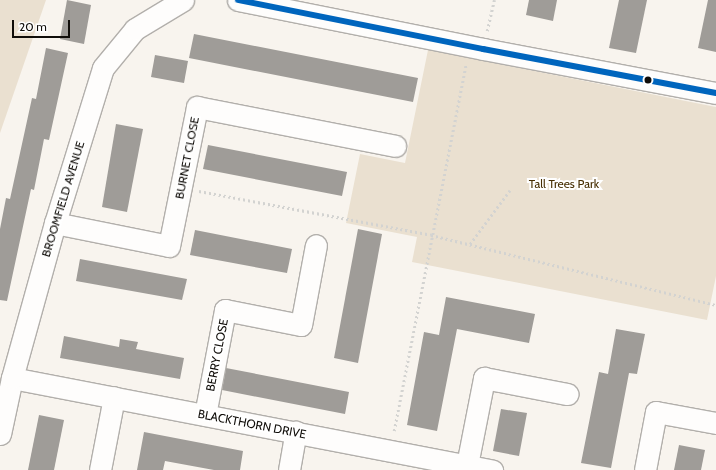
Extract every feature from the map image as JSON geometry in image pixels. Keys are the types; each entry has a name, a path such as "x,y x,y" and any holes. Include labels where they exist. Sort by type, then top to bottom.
{"street":[{"name":"BROOMFIELD AVENUE","path":"0,434 12,378 55,223 103,68 135,29 183,0"},
{"path":"238,0 476,48 716,93"},
{"name":"BURNET CLOSE","path":"55,223 169,246 197,107 395,146"},
{"name":"BERRY CLOSE","path":"205,415 225,310 301,325 316,245"},
{"name":"BLACKTHORN DRIVE","path":"12,378 492,470"},
{"path":"467,465 484,378 567,394"},
{"path":"100,470 114,397"},
{"path":"645,470 656,412 716,423"},
{"path":"289,470 296,432"}],"path":[{"path":"390,450 431,235 476,48 494,0"},
{"path":"181,188 431,235 716,305"},
{"path":"470,244 510,190"}],"green space":[{"path":"0,0 46,0 0,133"},
{"name":"Tall Trees Park","path":"428,50 716,107 716,276 707,320 412,262 417,237 346,223 360,154 405,163"}],"building":[{"path":"67,0 91,5 84,44 60,39"},
{"path":"529,0 557,0 553,21 526,15"},
{"path":"619,0 647,0 636,53 609,48"},
{"path":"708,0 716,0 716,52 698,48"},
{"path":"194,34 418,78 413,102 189,58"},
{"path":"46,48 68,53 49,140 44,139 34,190 31,189 7,301 0,300 0,229 6,198 10,199 32,98 36,99"},
{"path":"155,55 188,61 184,83 151,77"},
{"path":"116,124 143,129 127,212 102,207"},
{"path":"208,145 347,172 342,196 203,169"},
{"path":"358,229 382,234 358,363 334,358"},
{"path":"195,230 292,249 287,273 190,255"},
{"path":"80,259 187,279 182,300 76,281"},
{"path":"446,297 535,314 529,343 457,329 437,431 407,425 424,332 439,335"},
{"path":"616,329 645,334 637,374 629,373 611,468 581,463 599,372 608,374"},
{"path":"64,336 119,347 120,339 138,342 136,349 184,358 180,379 60,358"},
{"path":"226,368 349,392 345,414 222,390"},
{"path":"501,409 527,413 519,456 493,451"},
{"path":"39,415 64,420 54,470 28,470"},
{"path":"144,432 243,451 240,470 214,470 165,461 163,470 137,470"},
{"path":"679,445 705,450 701,470 674,470"}],"transit line":[{"path":"238,0 483,49 716,93"}]}
